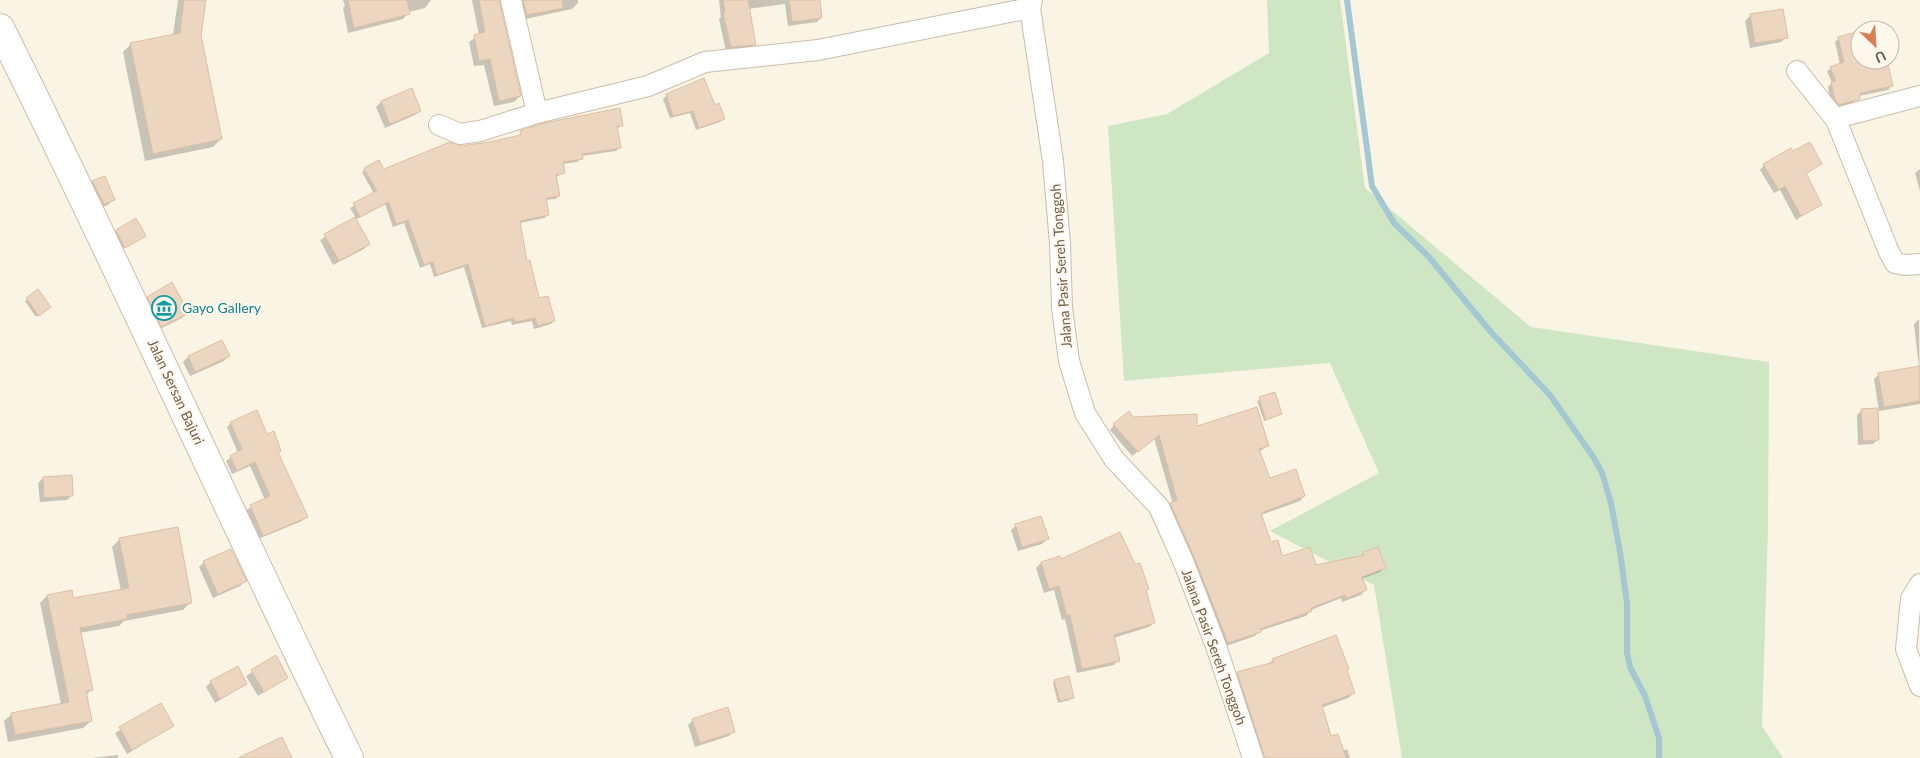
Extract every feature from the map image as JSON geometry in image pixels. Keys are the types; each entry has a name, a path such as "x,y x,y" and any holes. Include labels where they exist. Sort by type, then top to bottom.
{"main road":[{"name":"Jalan Sersan Bajuri","path":"0,28 61,149 200,443 262,582 349,758"}],"street":[{"path":"511,0 537,113"},
{"path":"439,125 460,134 480,131 537,113 648,86 705,62 818,50 1031,4"},
{"name":"Jalana Pasir Sereh Tonggoh","path":"1031,4 1053,161 1060,244 1062,308 1069,361 1085,413 1114,459 1159,507 1184,563 1216,646 1253,758"},
{"path":"1797,72 1836,120 1888,252 1895,262 1905,265 1920,264"},
{"path":"1836,120 1920,96"},
{"path":"1920,584 1911,599 1906,649 1920,686"}],"green space":[{"path":"1267,0 1340,0 1365,188 1531,327 1769,362 1768,528 1762,726 1783,758 1402,758 1374,585 1270,531 1379,473 1330,363 1124,381 1108,126 1167,114 1269,53"}],"building":[{"path":"184,0 206,0 201,35 222,139 153,154 130,43 180,33"},
{"path":"348,0 407,0 410,14 354,28"},
{"path":"479,0 499,0 521,96 499,101 490,59 479,61 474,35 485,32"},
{"path":"523,0 562,0 563,8 527,15"},
{"path":"723,0 748,0 756,45 731,47 723,13 725,13"},
{"path":"789,0 820,0 822,18 792,22"},
{"path":"1783,9 1788,38 1755,43 1750,14"},
{"path":"1850,34 1850,70 1889,70 1893,86 1860,93 1860,99 1839,105 1835,100 1831,82 1836,81 1830,67 1844,62 1838,37"},
{"path":"704,78 715,105 719,103 725,119 699,128 693,111 673,116 666,94"},
{"path":"412,88 421,111 390,124 381,101"},
{"path":"620,108 623,126 617,126 621,148 582,154 583,159 563,162 565,173 556,175 560,196 546,198 549,215 520,221 527,261 530,260 539,298 548,296 555,321 538,326 535,318 515,322 514,318 485,326 468,264 437,275 433,262 424,265 408,220 396,224 389,202 360,217 353,203 377,191 364,168 379,160 384,169 450,142 461,146 489,142 521,135 520,131 540,124"},
{"path":"1810,142 1822,164 1806,173 1822,205 1801,216 1785,186 1779,190 1763,164 1791,148 1793,151"},
{"path":"105,176 115,200 104,204 92,181"},
{"path":"355,217 370,244 339,261 324,234"},
{"path":"136,218 146,236 125,248 116,230"},
{"name":"Gayo Gallery","path":"172,282 189,313 161,327 147,297"},
{"path":"38,289 51,307 39,316 26,298"},
{"path":"222,340 230,356 195,372 188,356"},
{"path":"1920,366 1920,401 1884,407 1878,373"},
{"path":"1275,392 1282,414 1266,420 1259,397"},
{"path":"1257,407 1269,446 1259,449 1270,478 1296,469 1305,496 1261,513 1271,542 1278,540 1282,556 1310,547 1316,565 1364,555 1363,552 1378,547 1386,568 1362,577 1367,590 1346,598 1345,595 1311,608 1312,611 1260,629 1261,632 1228,643 1195,559 1170,503 1177,500 1159,435 1138,452 1113,424 1129,411 1133,417 1197,414 1197,426"},
{"path":"1878,408 1879,440 1863,441 1861,409"},
{"path":"257,410 267,434 274,431 281,451 278,452 308,517 263,536 250,505 270,496 255,462 237,471 230,456 242,449 230,422"},
{"path":"72,475 73,496 44,498 43,477"},
{"path":"1041,516 1049,539 1022,547 1015,524"},
{"path":"178,527 192,603 127,615 127,619 80,628 93,690 86,691 92,721 15,735 11,713 69,702 47,595 72,590 73,598 129,588 119,538"},
{"path":"1120,532 1135,564 1140,563 1149,589 1146,590 1155,623 1114,635 1120,661 1082,669 1070,615 1067,616 1059,586 1049,589 1041,562 1060,556 1061,559"},
{"path":"231,549 247,581 218,594 203,561"},
{"path":"1336,635 1349,669 1347,670 1355,693 1322,705 1331,736 1338,734 1346,758 1265,758 1237,672 1274,662 1272,659"},
{"path":"276,655 288,678 264,692 251,670"},
{"path":"238,666 247,684 220,699 210,681"},
{"path":"1069,676 1074,698 1060,701 1054,680"},
{"path":"161,703 174,726 132,750 119,727"},
{"path":"728,707 735,732 700,743 692,719"},
{"path":"282,737 292,758 238,758"}],"waterway":[{"path":"1347,0 1372,186 1394,223 1428,256 1491,332 1550,395 1594,458 1602,473 1611,503 1620,552 1627,603 1627,652 1630,667 1645,696 1659,738 1659,758"}],"place":[{"name":"Gayo Gallery","path":"164,308"}]}
